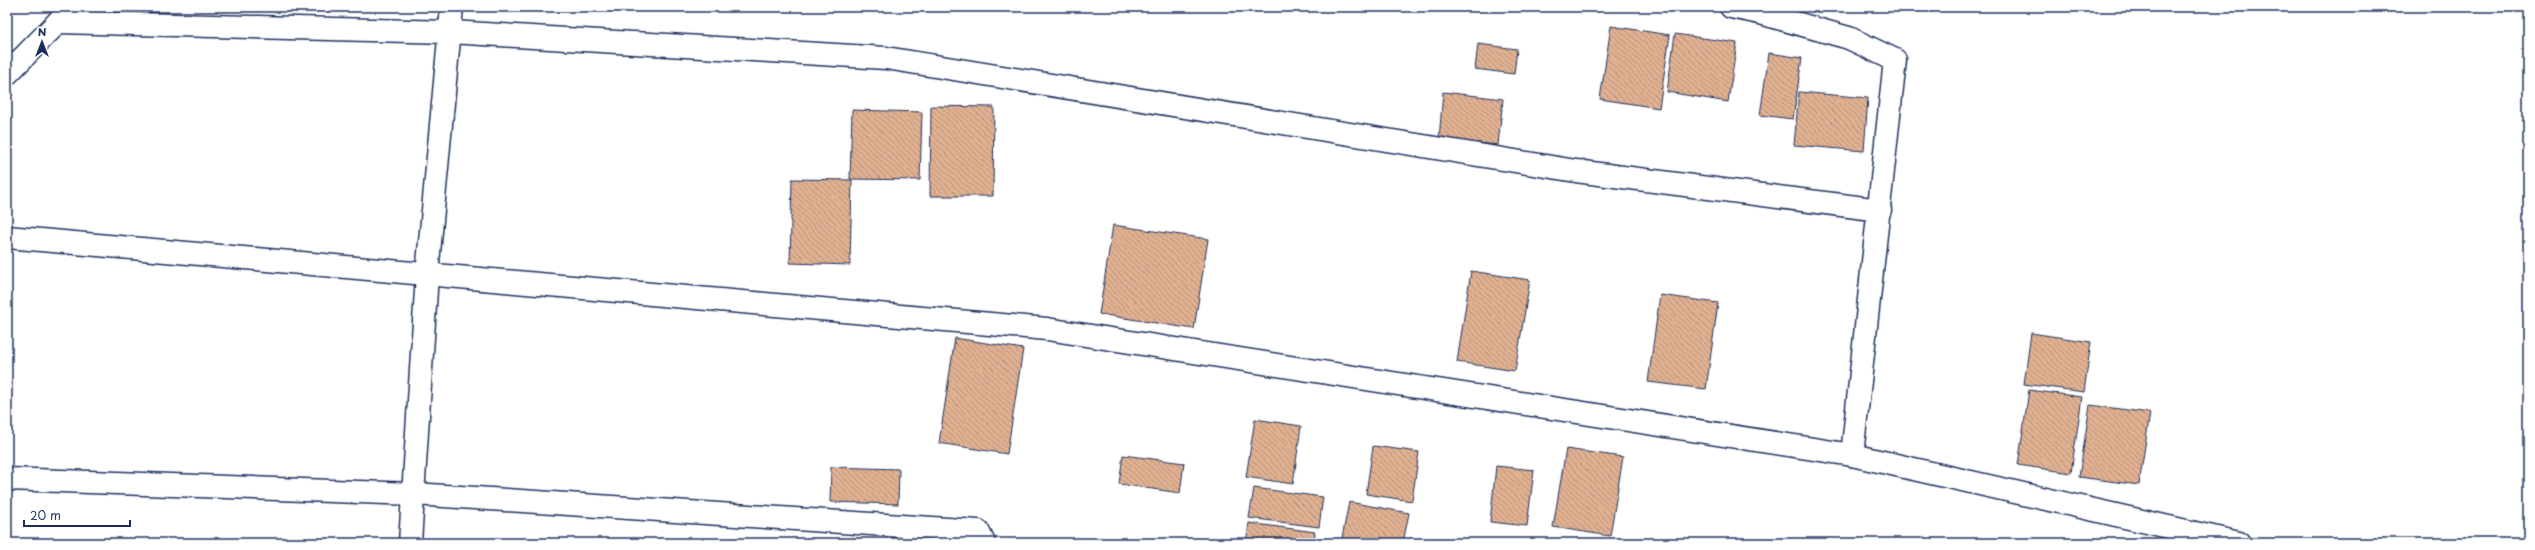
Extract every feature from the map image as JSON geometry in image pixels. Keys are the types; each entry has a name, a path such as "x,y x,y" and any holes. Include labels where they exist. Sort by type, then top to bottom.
{"street":[{"path":"7,74 58,22 83,7"},
{"path":"410,543 427,274 452,7"},
{"path":"1731,7 1761,10 1849,38 1894,60 1880,210 1852,455"},
{"path":"58,22 450,32 886,58 1576,171 1880,210"},
{"path":"7,238 1047,328 1852,455 2239,543"},
{"path":"7,479 414,494 978,531 984,543"}],"building":[{"path":"1611,26 1670,35 1659,108 1600,99"},
{"path":"1675,34 1737,43 1728,102 1667,92"},
{"path":"1478,44 1517,49 1514,74 1475,69"},
{"path":"1769,53 1802,58 1793,119 1760,115"},
{"path":"1443,92 1503,99 1498,145 1439,139"},
{"path":"1799,92 1868,98 1864,151 1794,145"},
{"path":"931,106 994,107 993,196 930,196"},
{"path":"852,110 922,112 920,180 850,179"},
{"path":"792,179 852,180 850,265 790,263"},
{"path":"1113,225 1208,239 1194,329 1099,314"},
{"path":"1471,271 1530,280 1515,371 1457,362"},
{"path":"1660,295 1718,303 1706,389 1648,382"},
{"path":"2031,333 2091,342 2084,392 2024,384"},
{"path":"955,338 1023,349 1007,454 939,443"},
{"path":"2029,390 2082,397 2071,473 2018,465"},
{"path":"2090,405 2150,413 2139,485 2079,477"},
{"path":"1255,419 1301,426 1293,484 1246,477"},
{"path":"1373,446 1419,452 1412,501 1366,494"},
{"path":"1566,449 1623,457 1610,536 1553,527"},
{"path":"1123,455 1184,463 1180,493 1119,484"},
{"path":"1496,466 1534,470 1527,526 1490,522"},
{"path":"831,467 899,469 898,504 830,502"},
{"path":"1254,488 1323,497 1319,527 1249,518"},
{"path":"1349,502 1409,513 1403,543 1341,543"},
{"path":"1249,523 1315,532 1314,543 1246,543"}]}
